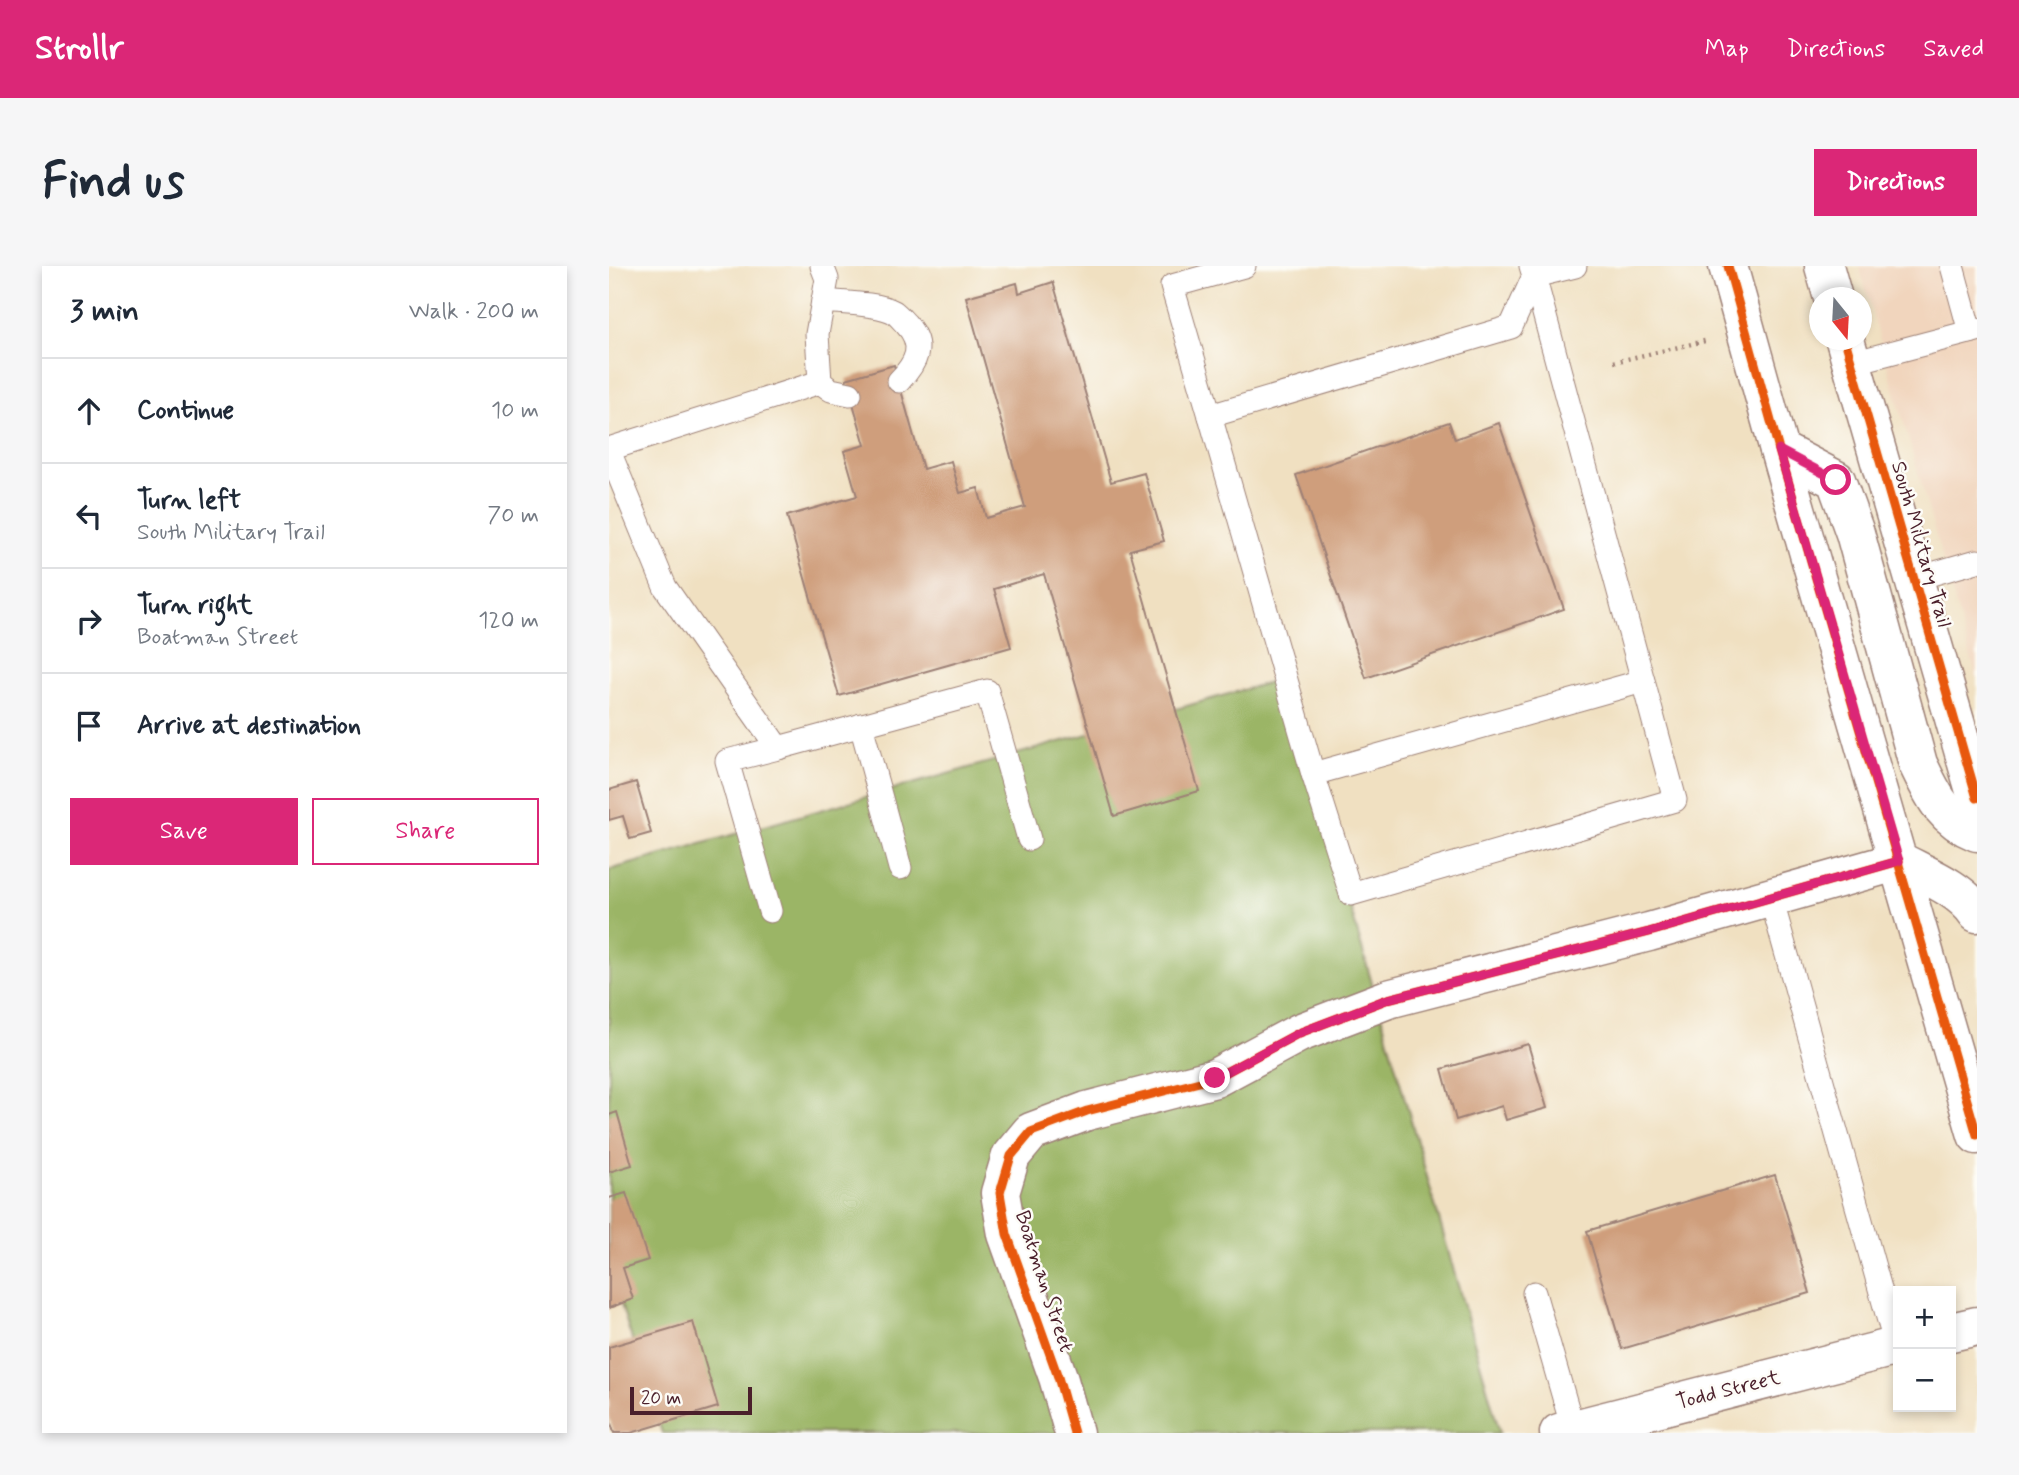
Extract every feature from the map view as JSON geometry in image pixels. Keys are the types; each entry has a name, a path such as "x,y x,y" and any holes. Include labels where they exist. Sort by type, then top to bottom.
{"main road":[{"path":"1728,266 1977,1135"},
{"path":"1825,266 1830,287"},
{"name":"South Military Trail","path":"1849,351 1914,579 1967,729 1977,798"},
{"path":"1779,450 1836,480 1855,533 1918,764 1934,797 1949,816 1964,827 1977,832"},
{"path":"1899,861 1948,887 1970,902 1977,914"},
{"name":"Boatman Street","path":"1074,1433 1058,1377 1007,1234 1000,1193 1011,1156 1031,1132 1087,1111 1215,1078 1299,1033 1388,999 1649,932 1899,861"},
{"path":"1956,1331 1977,1326"},
{"name":"Todd Street","path":"1566,1431 1893,1347"}],"lane":[{"path":"820,382 817,334 827,279 822,266"},
{"path":"1244,266 1169,276 1313,774 1351,894 1675,800 1532,271"},
{"path":"1532,271 1574,266"},
{"path":"1849,351 1974,331 1952,266"},
{"path":"1210,416 1511,327 1532,271"},
{"path":"823,301 883,309 894,313 908,326 917,340 917,354 911,368 899,381"},
{"path":"820,382 831,390 850,394"},
{"path":"778,748 665,587 609,450 820,382"},
{"path":"1914,579 1977,561"},
{"path":"1313,774 1643,681"},
{"path":"770,911 727,761 987,691 1029,839"},
{"path":"861,725 900,869"},
{"path":"1771,898 1893,1332"},
{"path":"1534,1293 1566,1431"}],"path":[{"path":"1614,362 1709,340"}],"shaded area":[{"path":"1859,266 1977,266 1977,679 1872,312 1872,287 1865,287"}],"green space":[{"path":"1285,678 1500,1433 662,1433 609,1267 609,870"}],"building":[{"path":"1053,282 1111,482 1144,473 1164,541 1130,550 1199,791 1114,816 1044,574 994,589 1011,647 839,696 787,516 857,496 844,451 865,445 846,379 894,365 923,469 951,461 960,493 978,488 986,518 1025,507 966,297 1017,283 1019,293"},
{"path":"1449,422 1455,439 1499,423 1564,609 1366,678 1296,475"},
{"path":"636,782 651,833 630,839 623,816 609,820 609,790"},
{"path":"1528,1044 1547,1108 1506,1120 1502,1106 1456,1120 1442,1069"},
{"path":"617,1112 632,1165 609,1172 609,1115"},
{"path":"1775,1175 1810,1293 1622,1349 1587,1231"},
{"path":"626,1193 648,1260 623,1268 633,1299 609,1308 609,1198"},
{"path":"693,1322 718,1407 631,1433 614,1433 609,1416 609,1347"}],"cycle path":[{"path":"1728,266 1977,1135"},
{"path":"1848,350 1977,798"},
{"path":"1074,1433 1058,1377 1007,1234 1000,1193 1011,1156 1031,1132 1087,1111 1215,1078 1299,1033 1388,999 1649,932 1899,861"}],"route":[{"path":"1215,1078 1299,1033 1388,999 1649,932 1899,861 1779,450 1836,480"}]}
